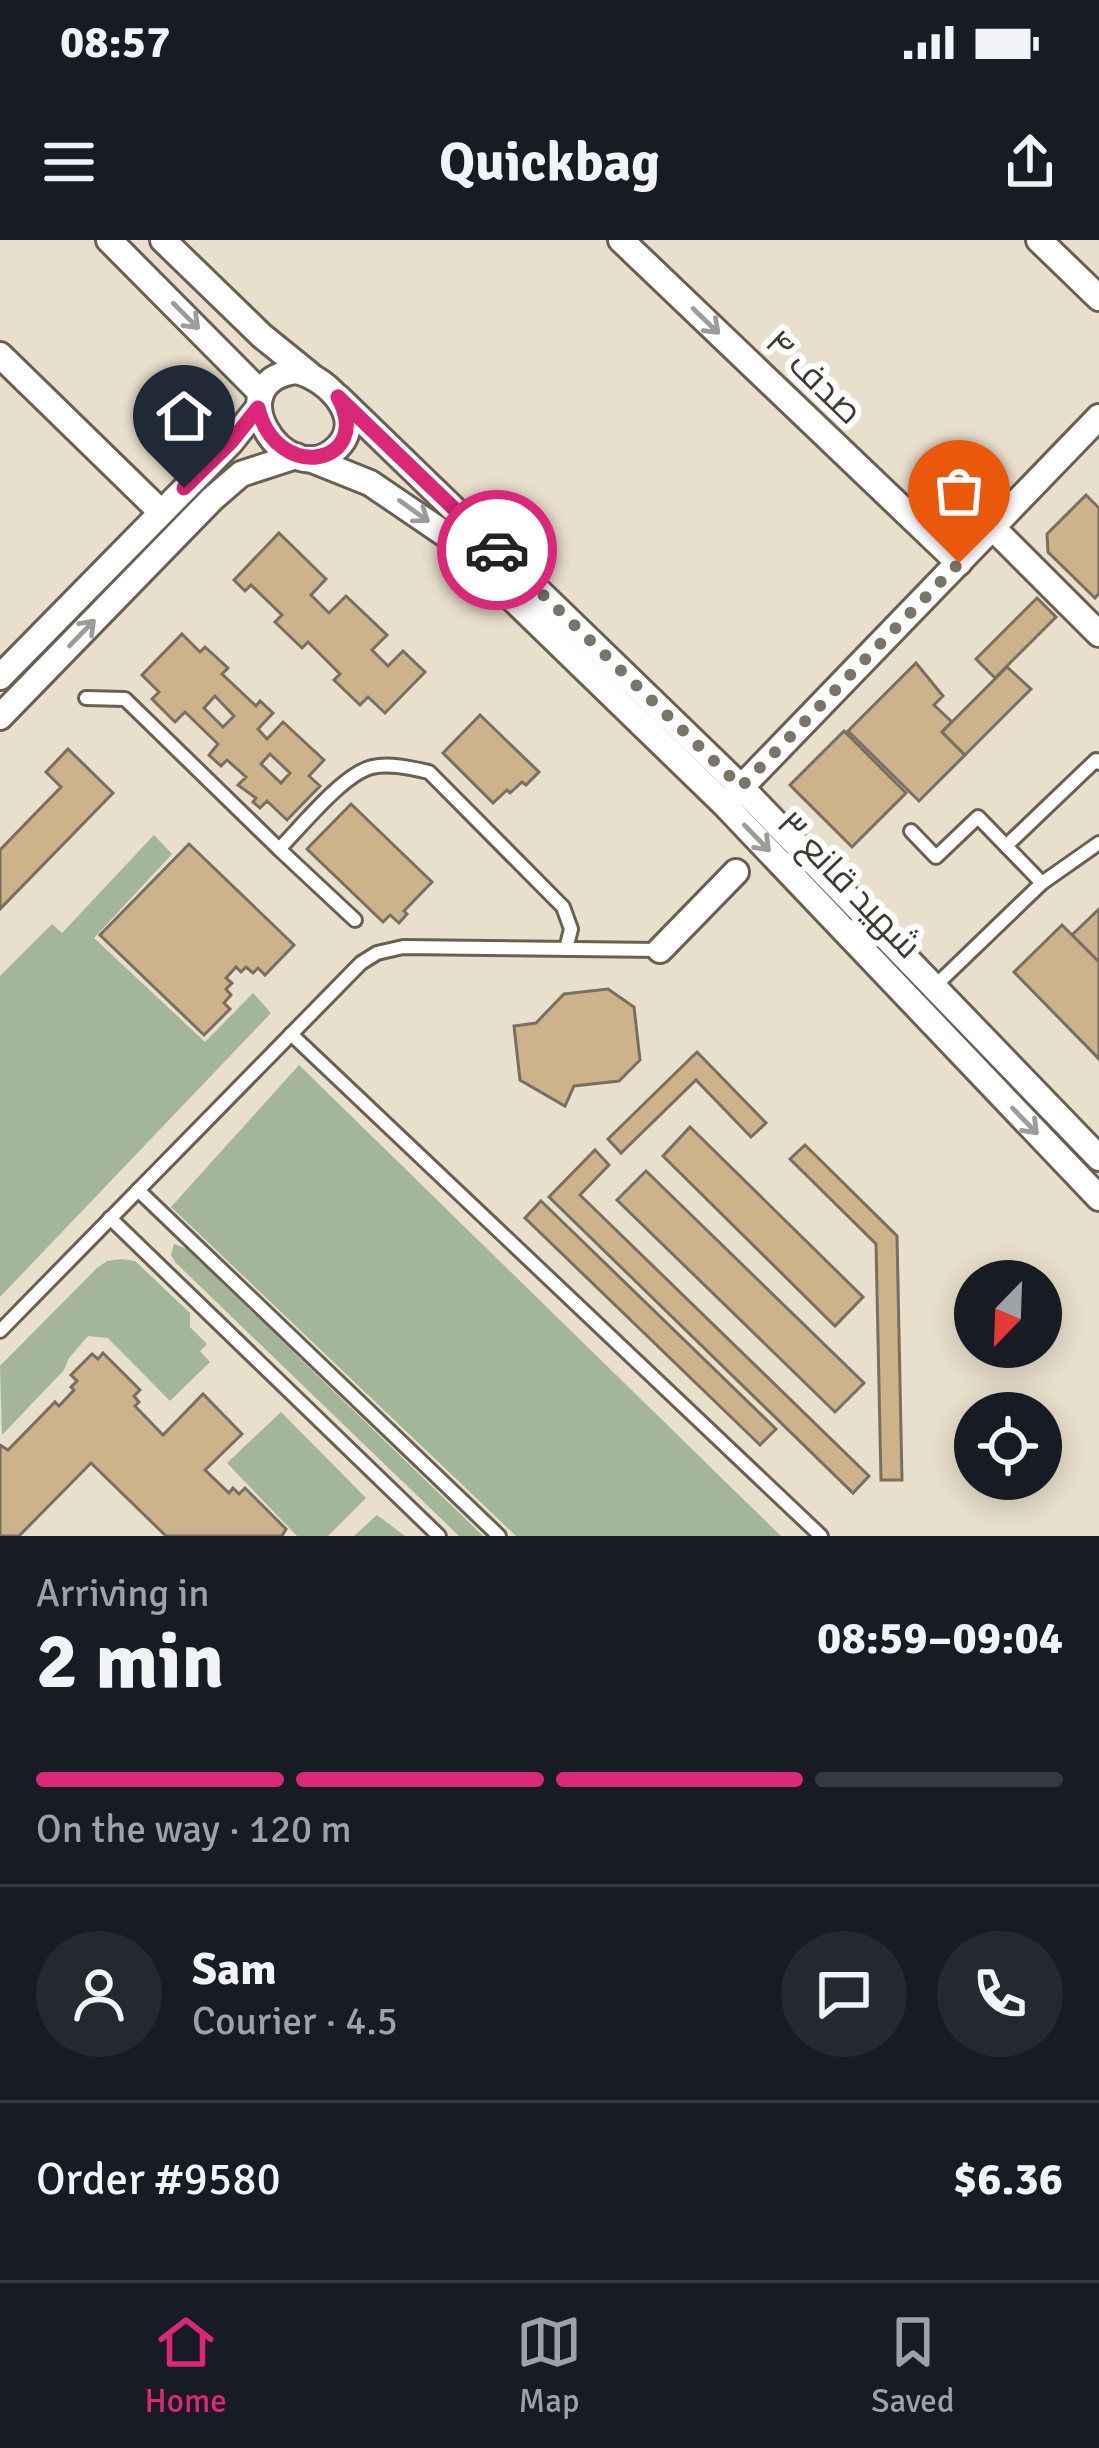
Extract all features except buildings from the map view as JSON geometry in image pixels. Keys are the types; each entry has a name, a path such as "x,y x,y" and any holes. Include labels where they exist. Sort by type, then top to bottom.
{"street":[{"path":"109,240 259,400 267,433 303,458"},
{"path":"0,717 241,474 337,449 344,436 347,422 338,397 262,336 163,240"},
{"name":"صدف ۴","path":"621,240 959,563"},
{"path":"1039,240 1099,298"},
{"path":"0,356 161,512"},
{"path":"0,677 231,442 269,381 281,373 309,374"},
{"name":"شهید قانع ۳","path":"338,397 733,796 1099,1198"},
{"path":"733,796 1099,417"},
{"name":"شهید قانع ۳","path":"303,458 370,483 448,536 934,987 1099,1158"},
{"path":"993,528 1099,634"},
{"path":"659,950 736,872"}],"lane":[{"path":"86,698 125,699 355,920"},
{"path":"1006,846 1096,760 1099,763"},
{"path":"279,849 345,783 369,767 402,766 428,772 562,907 571,929 566,949"},
{"path":"911,831 936,857 978,817 1042,883"},
{"path":"934,987 1042,883 1099,843"},
{"path":"0,1331 361,963 377,953 403,947 659,950"},
{"path":"291,1034 820,1536"},
{"path":"138,1190 499,1536"},
{"path":"110,1218 439,1536"}],"green space":[{"path":"154,835 172,854 94,938 205,1042 253,993 271,1013 0,1297 0,976 52,924 62,933"},
{"path":"299,1065 781,1536 516,1536 171,1207"},
{"path":"174,1244 187,1249 483,1536 459,1536 175,1262 171,1255"},
{"path":"122,1259 135,1261 190,1313 190,1327 207,1344 200,1351 210,1362 170,1401 108,1338 88,1336 64,1370 2,1435 0,1366 97,1268"},
{"path":"281,1412 366,1498 328,1536 297,1536 227,1463"},
{"path":"377,1515 405,1536 354,1536"}],"way so far":[{"path":"497,550 741,787 959,563"}],"route":[{"path":"184,488 258,408 267,433 284,450 310,459 324,457 337,449 344,436 347,422 338,397 497,550"}]}
